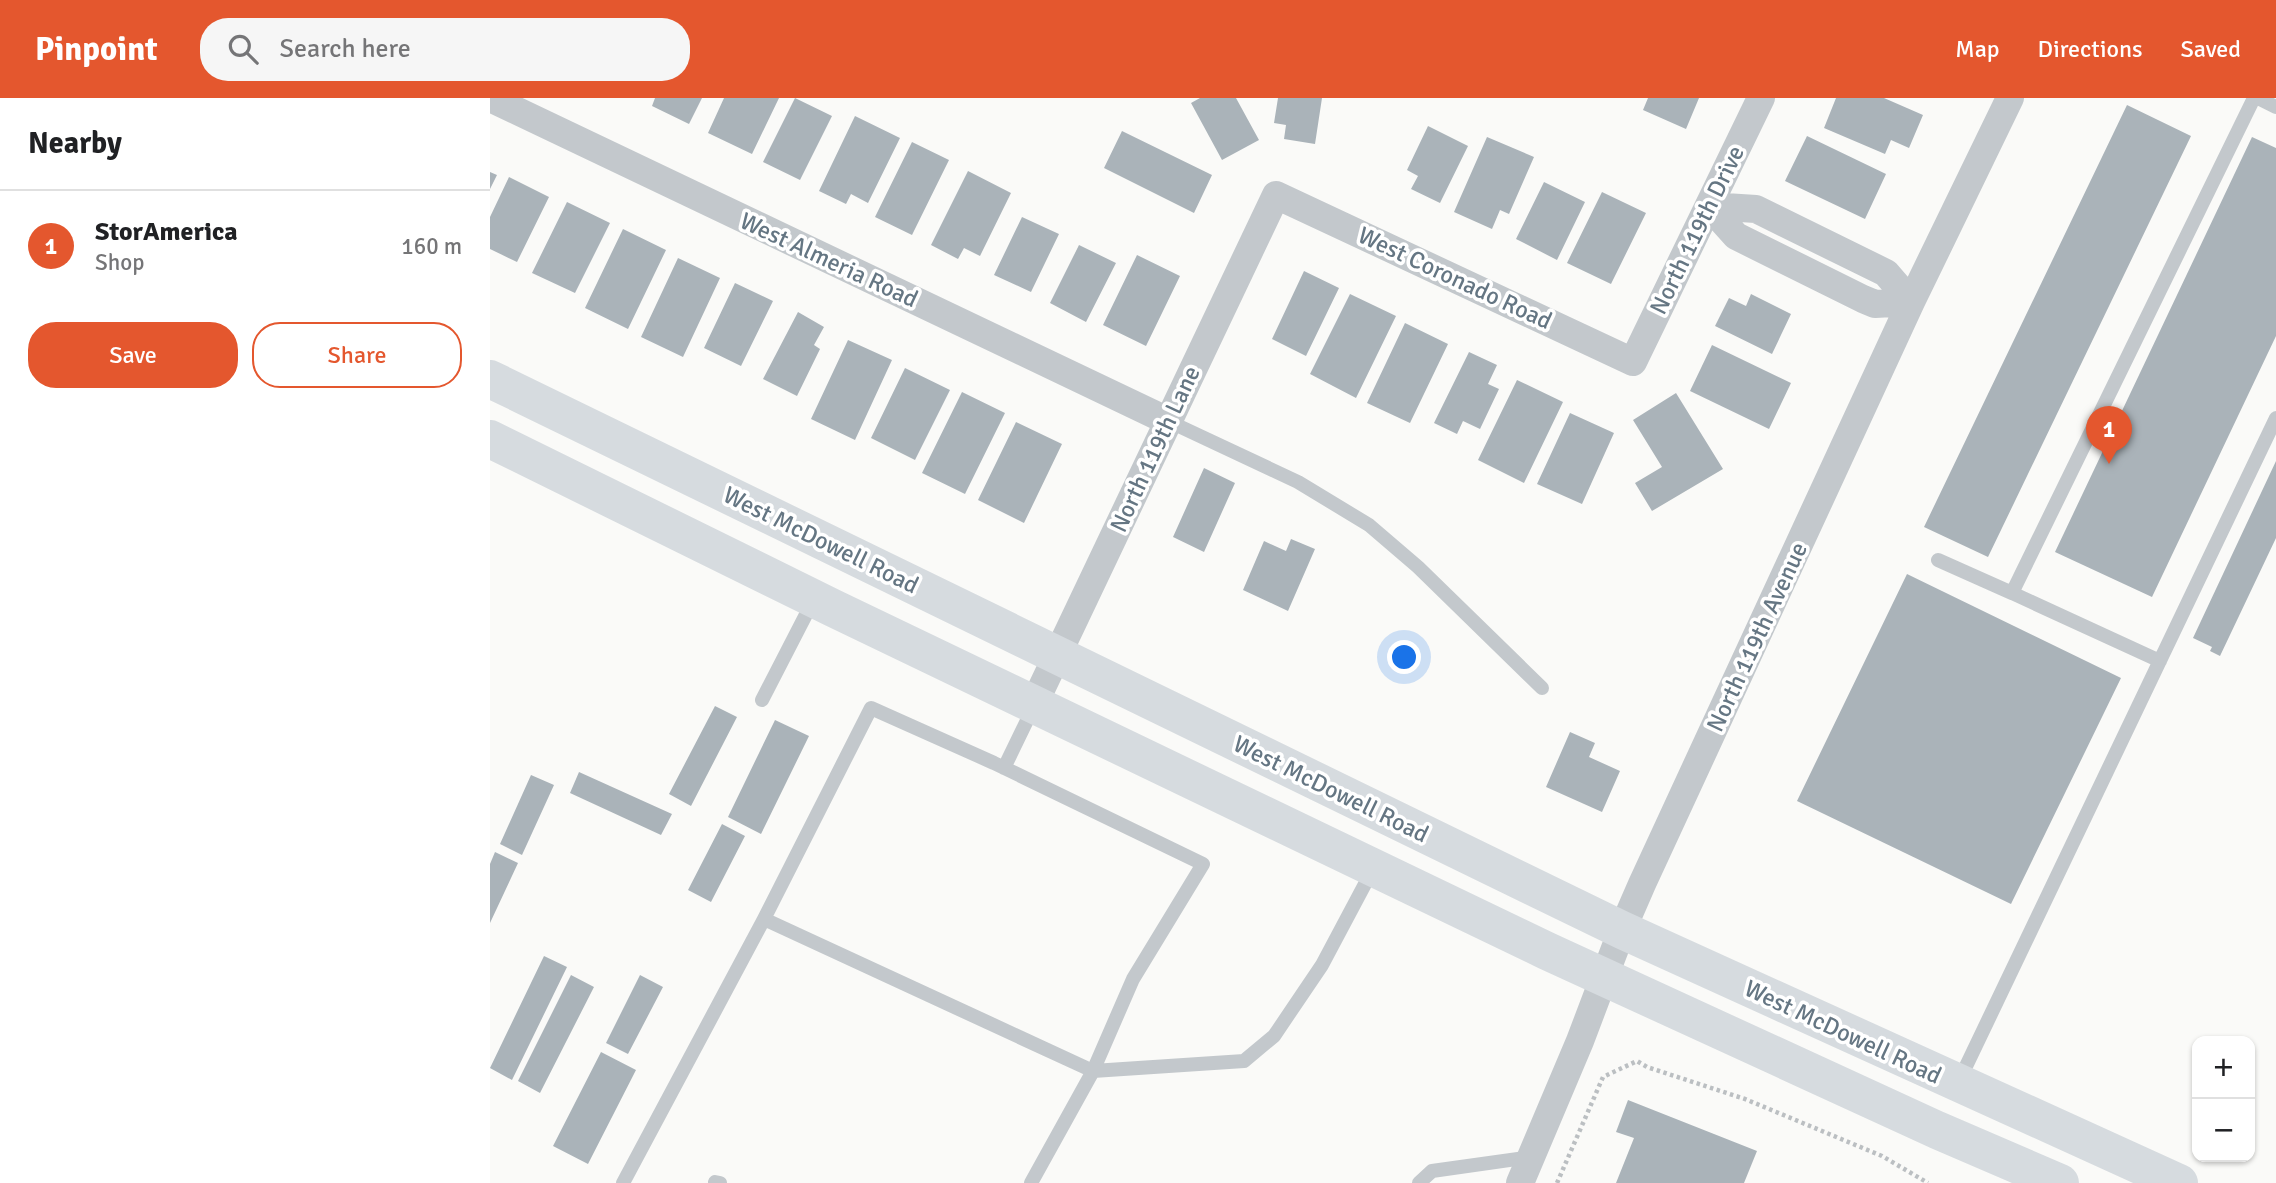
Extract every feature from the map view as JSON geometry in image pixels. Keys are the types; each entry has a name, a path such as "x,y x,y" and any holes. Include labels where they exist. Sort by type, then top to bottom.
{"main road":[{"name":"West McDowell Road","path":"490,379 1622,930 2179,1183"},
{"name":"West McDowell Road","path":"490,439 1605,979 2060,1183"}],"street":[{"name":"West Almeria Road","path":"490,98 1168,421"},
{"name":"North 119th Drive","path":"1633,362 1760,98"},
{"name":"North 119th Avenue","path":"1520,1183 1605,979 1622,930 1911,302 2010,98"},
{"name":"North 119th Lane","path":"1034,704 1276,195"},
{"name":"West Coronado Road","path":"1276,195 1633,362"},
{"path":"1709,206 1756,209 1886,273 1911,302"}],"lane":[{"path":"2012,593 2256,98 2276,107"},
{"path":"1957,1084 2276,418"},
{"path":"1168,421 1298,482 1369,525 1418,567 1542,688"},
{"path":"1938,560 2160,662"},
{"path":"762,699 815,598"},
{"path":"1004,768 1034,704"},
{"path":"623,1183 764,919 871,708 1004,768 1203,864 1133,979 1093,1072 1031,1183"},
{"path":"764,919 1093,1072 1244,1061 1274,1036 1315,976 1374,868"},
{"path":"1419,1183 1432,1171 1531,1157"}],"path":[{"path":"1557,1183 1604,1077 1637,1061 1647,1067 1745,1098 1882,1156 1927,1183"}],"building":[{"path":"655,98 702,98 689,124 652,106"},
{"path":"724,98 779,98 752,154 708,133"},
{"path":"795,98 832,116 800,180 763,162"},
{"path":"1200,98 1236,98 1259,140 1222,160 1191,103"},
{"path":"1278,98 1322,98 1315,144 1284,139 1286,125 1274,123"},
{"path":"1648,98 1699,98 1686,129 1643,110"},
{"path":"1836,98 1884,98 1923,115 1909,148 1891,140 1885,154 1824,128"},
{"path":"2127,105 2191,136 1988,557 1924,527"},
{"path":"855,116 900,138 868,203 851,194 846,204 819,191"},
{"path":"1428,126 1468,146 1440,203 1411,189 1418,176 1407,170"},
{"path":"1122,131 1212,175 1194,213 1104,168"},
{"path":"1807,136 1886,174 1865,219 1785,181"},
{"path":"1487,137 1534,157 1509,214 1500,210 1492,229 1454,212"},
{"path":"2252,137 2276,148 2276,336 2152,597 2055,552"},
{"path":"912,142 949,160 912,235 875,217"},
{"path":"968,171 1011,193 980,256 964,248 958,259 931,245"},
{"path":"490,172 497,175 490,189"},
{"path":"509,177 549,197 517,262 490,249 490,217"},
{"path":"1544,182 1585,202 1557,260 1516,239"},
{"path":"1602,192 1646,213 1611,284 1567,263"},
{"path":"567,202 610,223 575,293 532,273"},
{"path":"1022,217 1059,234 1031,292 994,275"},
{"path":"623,229 666,250 628,329 585,308"},
{"path":"1079,245 1116,263 1086,322 1050,303"},
{"path":"1137,255 1180,276 1146,346 1103,325"},
{"path":"678,258 720,278 683,357 641,337"},
{"path":"1304,271 1339,288 1306,356 1272,339"},
{"path":"735,283 773,301 741,366 704,348"},
{"path":"1350,294 1396,316 1356,398 1310,374"},
{"path":"1751,294 1791,314 1772,354 1715,326 1729,298 1746,306"},
{"path":"798,312 824,327 814,345 820,349 797,396 763,379"},
{"path":"1405,323 1448,344 1410,423 1367,403"},
{"path":"848,340 892,360 855,440 811,419"},
{"path":"1712,345 1791,383 1769,429 1690,391"},
{"path":"1469,352 1497,365 1488,384 1499,389 1480,429 1463,421 1457,434 1434,423"},
{"path":"905,368 950,390 915,460 871,438"},
{"path":"1517,380 1563,402 1524,483 1478,460"},
{"path":"962,392 1005,413 965,494 922,473"},
{"path":"1676,393 1723,469 1652,511 1635,483 1662,467 1633,420"},
{"path":"1570,413 1614,433 1582,504 1537,484"},
{"path":"1016,422 1062,444 1024,523 978,500"},
{"path":"2276,461 2276,538 2220,656 2210,651 2212,647 2193,638"},
{"path":"1204,468 1235,483 1204,552 1173,537"},
{"path":"1291,539 1315,549 1288,611 1243,590 1264,541 1286,551"},
{"path":"1907,574 2121,678 2011,904 1797,801"},
{"path":"715,706 737,717 691,806 669,794"},
{"path":"775,720 809,736 761,834 728,817"},
{"path":"1570,732 1595,743 1589,757 1620,771 1602,812 1546,787"},
{"path":"579,772 672,814 661,835 570,793"},
{"path":"531,775 554,785 522,855 500,844"},
{"path":"722,824 745,836 711,902 688,890"},
{"path":"495,852 518,863 490,923 490,864"},
{"path":"544,956 567,967 512,1080 490,1068"},
{"path":"571,975 594,987 540,1093 518,1081"},
{"path":"640,975 663,987 628,1054 606,1043"},
{"path":"601,1052 636,1070 588,1164 553,1146"},
{"path":"1628,1100 1757,1151 1744,1183 1616,1183 1634,1138 1616,1132"}],"place":[{"name":"StorAmerica","path":"2109,464"}]}
